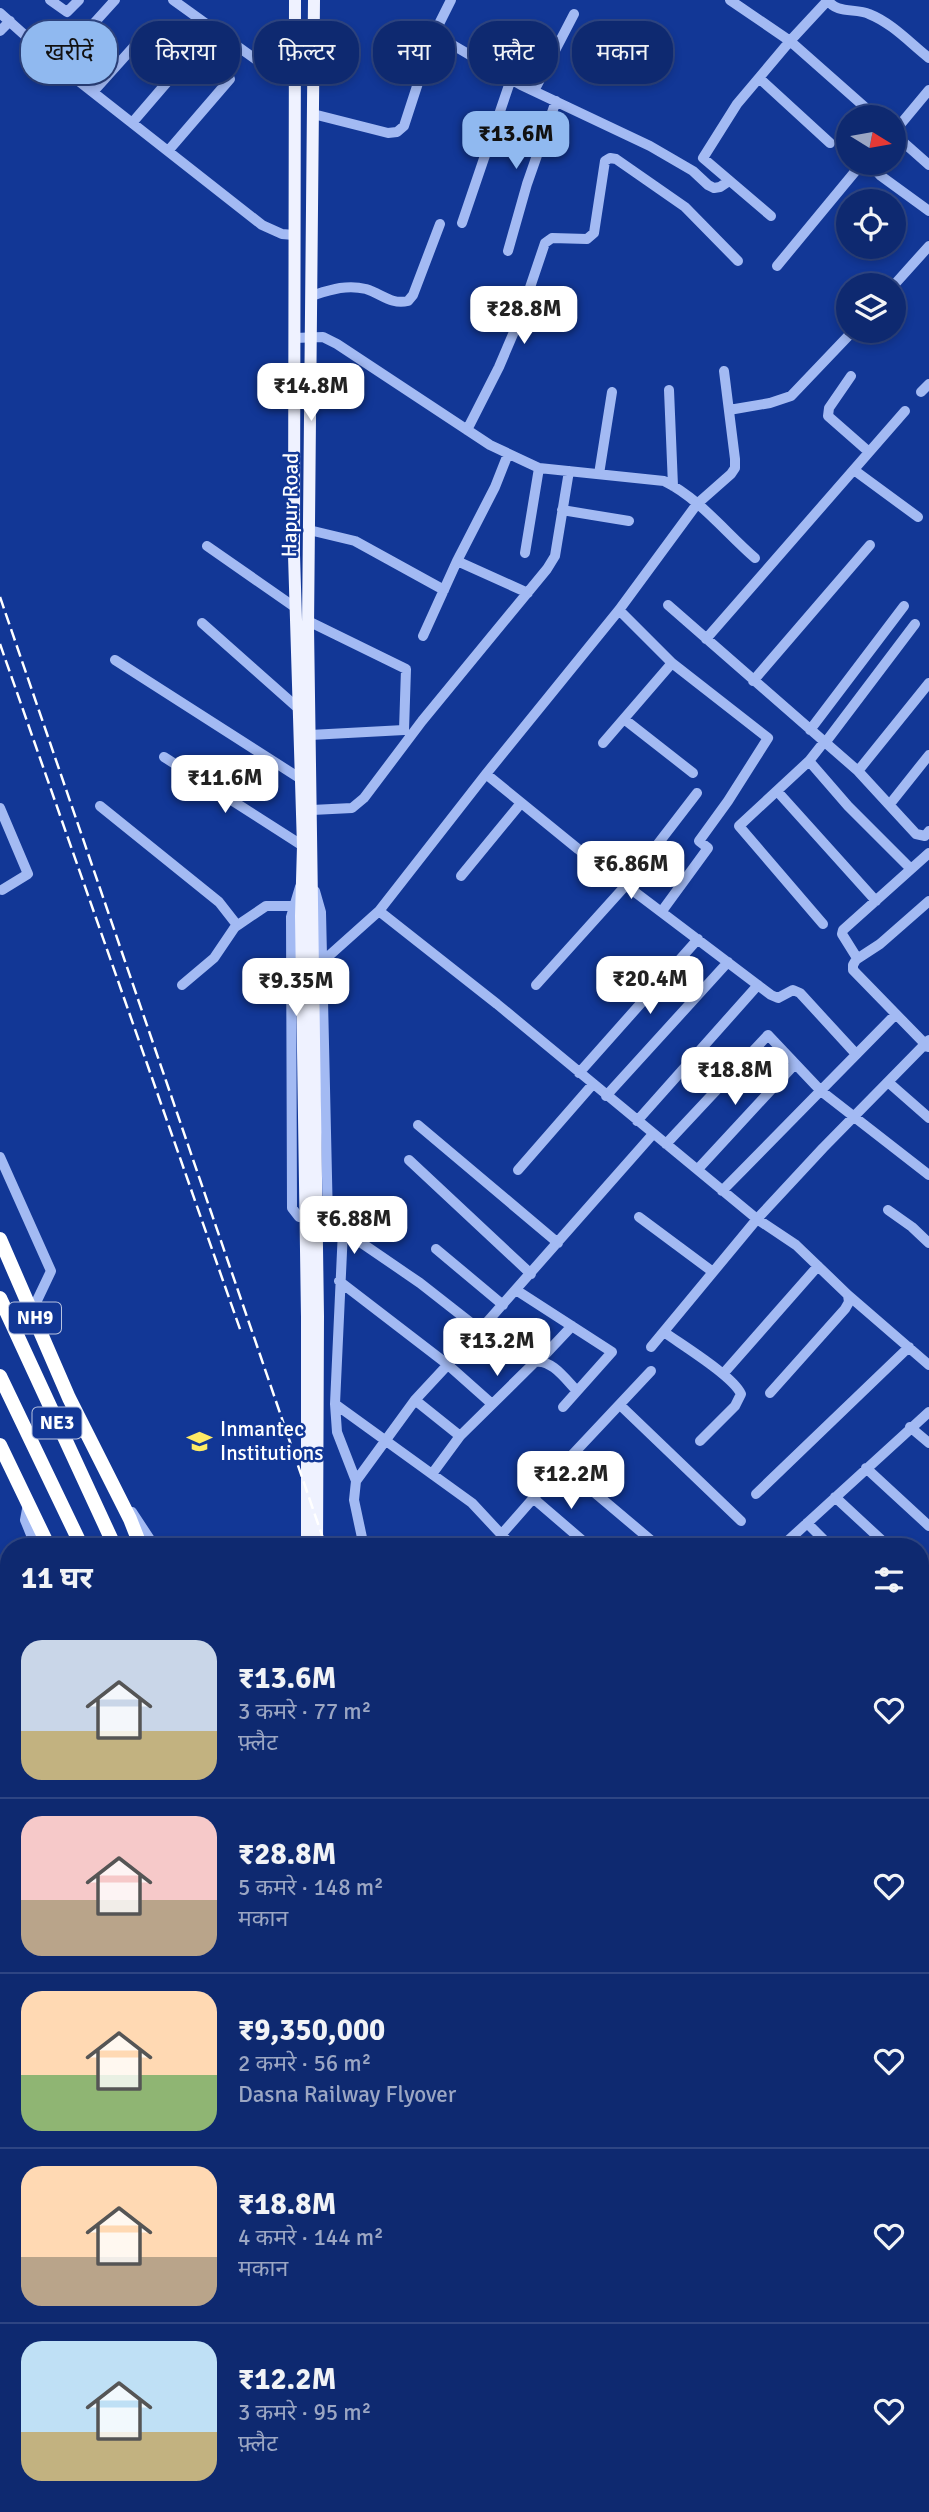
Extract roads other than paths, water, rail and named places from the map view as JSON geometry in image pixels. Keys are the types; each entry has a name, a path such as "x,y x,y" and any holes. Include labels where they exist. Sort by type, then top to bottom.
{"highway":[{"name":"NH9","path":"0,1239 69,1398 137,1538"},
{"name":"NE3","path":"0,1298 111,1538"},
{"name":"NE3","path":"0,1376 78,1538"},
{"path":"0,1445 44,1538"}],"main road":[{"name":"Hapur Road","path":"295,0 295,21"},
{"name":"Hapur Road","path":"307,884 312,810 308,621 314,0"},
{"name":"Hapur Road","path":"295,84 296,608 303,846 307,884"},
{"path":"307,884 307,1538"},
{"path":"307,928 318,1316 317,1538"}],"street":[{"path":"50,0 67,12 79,0"},
{"path":"96,21 115,0"},
{"path":"173,0 254,58"},
{"path":"440,21 451,0"},
{"path":"730,0 790,41 862,105"},
{"path":"771,216 703,158 737,103 828,0 836,8 868,13 888,24 929,58"},
{"path":"0,13 21,31"},
{"path":"534,90 575,15"},
{"path":"0,31 10,21"},
{"path":"93,92 131,50"},
{"path":"759,78 830,143"},
{"path":"83,84 262,225 282,234 295,235"},
{"path":"132,123 166,84"},
{"path":"168,151 226,84"},
{"path":"313,114 388,133 397,132 404,126 418,84"},
{"path":"463,223 509,84"},
{"path":"521,84 650,146 693,171 708,185 720,187 729,181"},
{"path":"906,118 929,90"},
{"path":"508,251 527,184 556,101"},
{"path":"906,144 929,165"},
{"path":"467,430 519,320 545,243 552,238 587,239 594,233 605,161 616,159 685,207 738,261"},
{"path":"776,266 858,168 869,163 887,181 929,211"},
{"path":"311,296 347,286 367,290 393,302 408,301 413,295 440,224"},
{"path":"905,273 929,246"},
{"path":"294,338 323,337 337,344 467,430 539,468 664,481 673,485 755,558"},
{"path":"729,410 770,404 791,396 842,343"},
{"path":"322,962 379,911 486,774 620,610 697,504 731,474 735,468 724,371"},
{"path":"851,376 829,408 828,416 869,452"},
{"path":"921,392 929,384"},
{"path":"669,390 673,485"},
{"path":"599,474 612,392"},
{"path":"706,639 905,411"},
{"path":"423,636 495,487 508,454"},
{"path":"525,553 539,468"},
{"path":"854,470 918,517"},
{"path":"312,810 352,808 364,798 422,721 527,593 555,556 569,471"},
{"path":"562,510 629,521"},
{"path":"309,530 355,541 444,590"},
{"path":"753,681 870,545"},
{"path":"207,546 296,608"},
{"path":"457,561 527,593"},
{"path":"668,605 858,771 916,834 925,834 929,847"},
{"path":"810,730 904,606"},
{"path":"620,610 673,663 768,738 699,841 708,848 662,911"},
{"path":"308,621 406,669 404,730 310,735"},
{"path":"202,623 299,709"},
{"path":"823,924 739,826 825,743 915,624"},
{"path":"115,660 301,779"},
{"path":"603,743 673,663"},
{"path":"858,771 929,683"},
{"path":"624,719 693,773"},
{"path":"890,804 929,755"},
{"path":"164,757 303,846"},
{"path":"809,761 848,807 912,869"},
{"path":"486,774 578,849 758,985 778,998 793,990 800,993 856,1054"},
{"path":"777,791 876,901"},
{"path":"536,985 627,884 697,793"},
{"path":"461,876 522,803"},
{"path":"100,806 219,902 237,925"},
{"path":"0,808 28,874 2,890"},
{"path":"857,959 844,940 842,932 929,853"},
{"path":"307,884 293,906 290,947 292,1208 299,1217 328,1220 420,1283 480,1330"},
{"path":"307,884 321,912 328,1220"},
{"path":"651,1347 757,1219 853,1117 928,1045 895,1015 852,966 857,959 880,944 929,901"},
{"path":"182,985 214,958 237,925 266,906 293,906"},
{"path":"379,911 497,1004 722,1191 796,1245 848,1295 929,1364"},
{"path":"579,1073 698,939"},
{"path":"606,1096 728,962"},
{"path":"637,1121 758,985"},
{"path":"722,1191 895,1015"},
{"path":"666,1144 768,1035 821,1091 929,1175"},
{"path":"698,1169 794,1065"},
{"path":"888,1082 929,1118"},
{"path":"518,1170 593,1084"},
{"path":"418,1125 558,1243"},
{"path":"356,1481 415,1400 531,1274 653,1134"},
{"path":"0,1157 51,1271 32,1311"},
{"path":"409,1160 531,1274"},
{"path":"888,1210 929,1242"},
{"path":"639,1217 713,1272"},
{"path":"343,1230 335,1404 337,1432 356,1481 354,1500 361,1538"},
{"path":"436,1249 503,1305"},
{"path":"723,1374 818,1266"},
{"path":"339,1281 447,1364 492,1404"},
{"path":"516,1290 612,1352 563,1407"},
{"path":"770,1393 845,1309 849,1302 848,1295"},
{"path":"432,1474 460,1436 572,1326"},
{"path":"664,1332 723,1374 738,1387 741,1394 735,1406 700,1441"},
{"path":"756,1494 909,1347"},
{"path":"539,1361 550,1364 577,1391"},
{"path":"501,1535 652,1371"},
{"path":"415,1400 460,1436"},
{"path":"335,1404 472,1503 504,1538"},
{"path":"620,1405 741,1521"},
{"path":"791,1538 929,1412"},
{"path":"911,1427 929,1443"},
{"path":"563,1466 648,1538"},
{"path":"866,1468 929,1526"},
{"path":"108,1476 149,1538"},
{"path":"835,1497 879,1538"},
{"path":"533,1498 580,1538"},
{"path":"28,1503 25,1520 32,1538"},
{"path":"807,1523 822,1538"}],"railway":[{"path":"0,597 323,1538"},
{"path":"0,644 241,1332"}],"place":[{"name":"Inmantec Institutions","path":"200,1441"}]}
